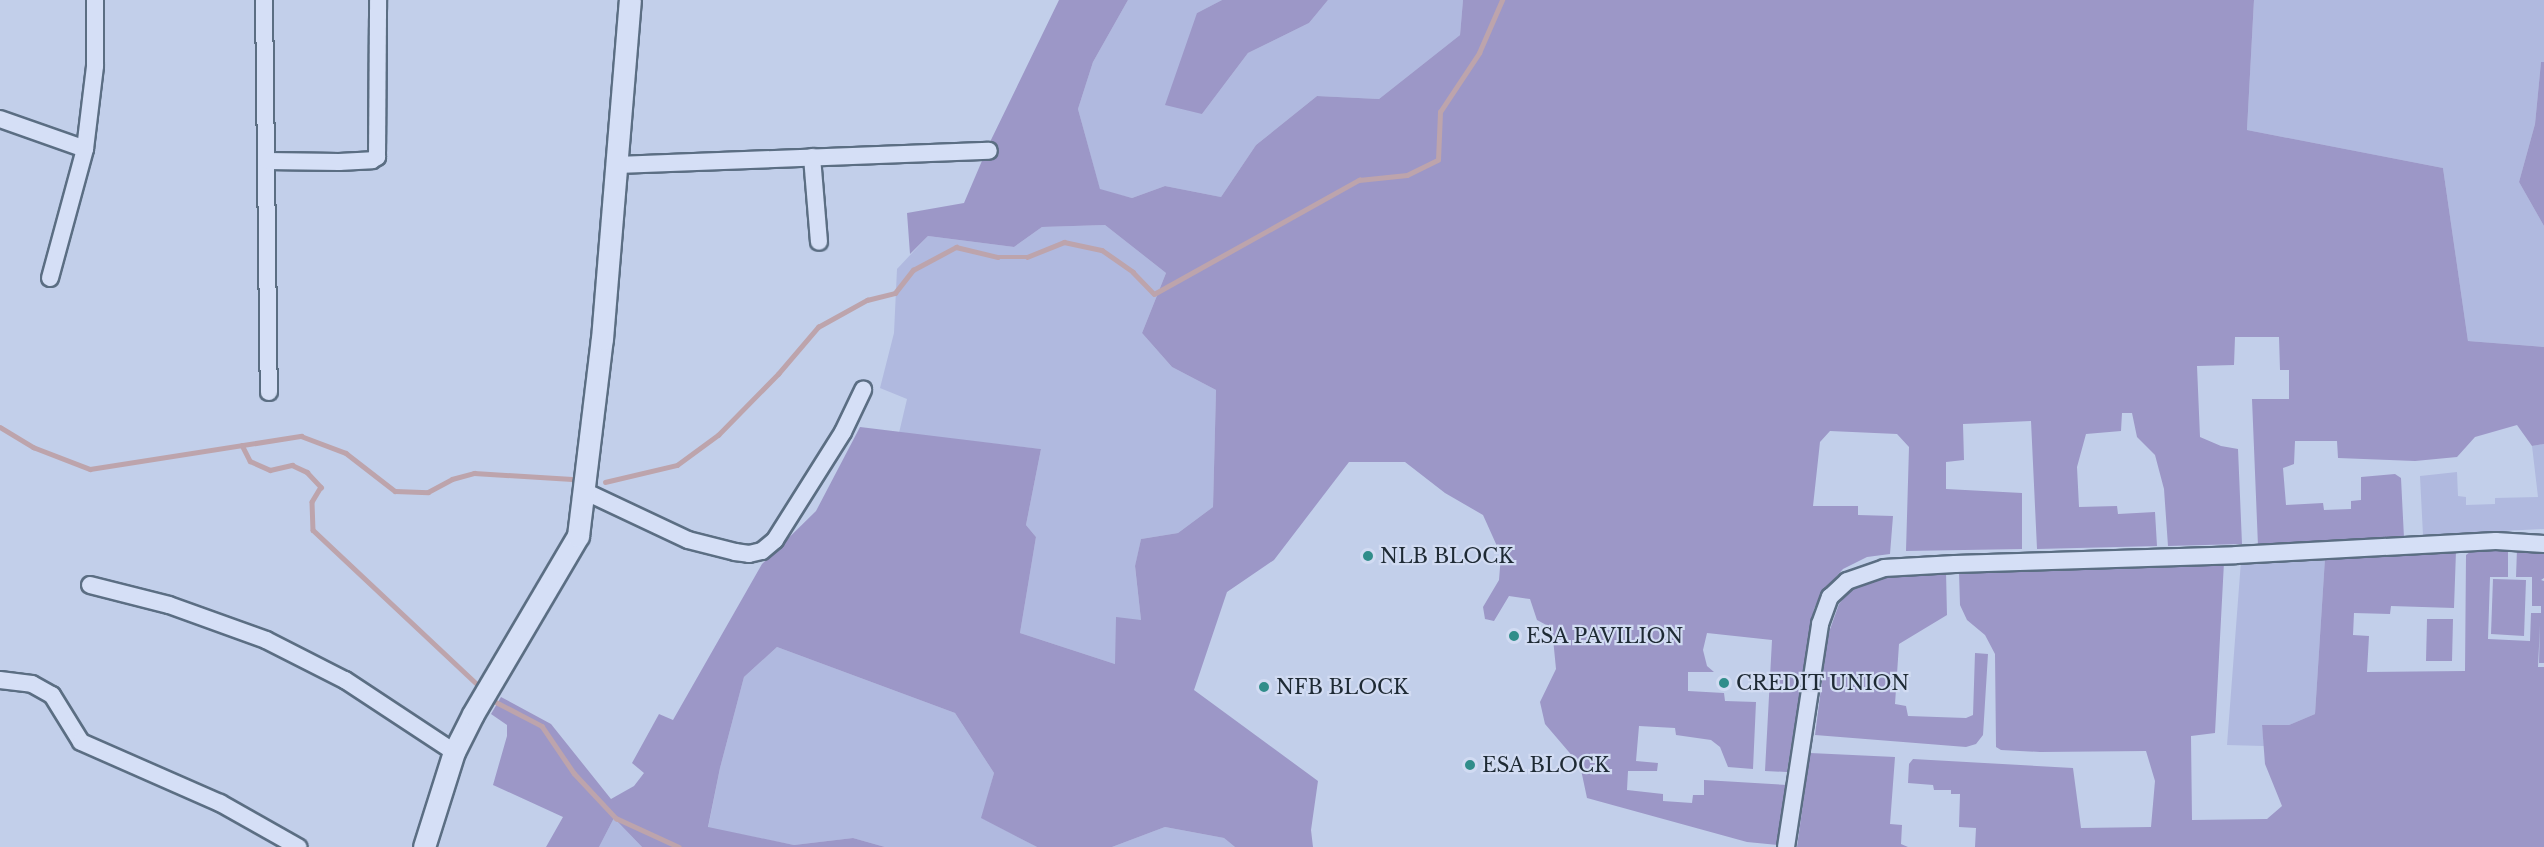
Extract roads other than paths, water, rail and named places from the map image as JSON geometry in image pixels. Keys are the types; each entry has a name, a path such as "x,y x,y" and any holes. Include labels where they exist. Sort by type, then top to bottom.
{"street":[{"path":"50,278 85,149 95,66 95,0"},
{"path":"264,0 269,392"},
{"path":"267,161 339,162 372,160 377,157 378,0"},
{"path":"424,847 454,752 473,714 578,536 602,339 630,0"},
{"path":"0,119 85,149"},
{"path":"616,165 988,151"},
{"path":"812,158 819,242"},
{"path":"584,491 688,540 735,552 749,554 762,551 774,540 843,432 863,390"},
{"path":"1786,847 1820,624 1830,597 1847,581 1884,568 1920,566 2236,555 2496,541 2544,544"},
{"path":"90,585 169,605 266,640 345,680 454,752"},
{"path":"0,680 32,684 52,695 81,742 220,803 298,847"}],"waterway":[{"path":"605,482 677,465 718,435 778,374 818,327 867,300 895,293 913,270 956,247 998,257 1027,257 1064,242 1102,250 1133,272 1154,294 1359,180 1407,175 1438,160 1440,112 1479,53 1502,0"},
{"path":"0,427 33,447 90,469 301,436 346,453 395,491 428,492 452,479 474,473 572,479"},
{"path":"242,445 250,461 270,470 292,465 307,472 321,487 312,502 313,530 478,685"},
{"path":"494,701 542,726 574,773 616,818 679,847"}],"place":[{"name":"NLB BLOCK","path":"1368,556"},
{"name":"ESA PAVILION","path":"1514,636"},
{"name":"CREDIT UNION","path":"1724,683"},
{"name":"NFB BLOCK","path":"1264,687"},
{"name":"ESA BLOCK","path":"1470,765"}]}
